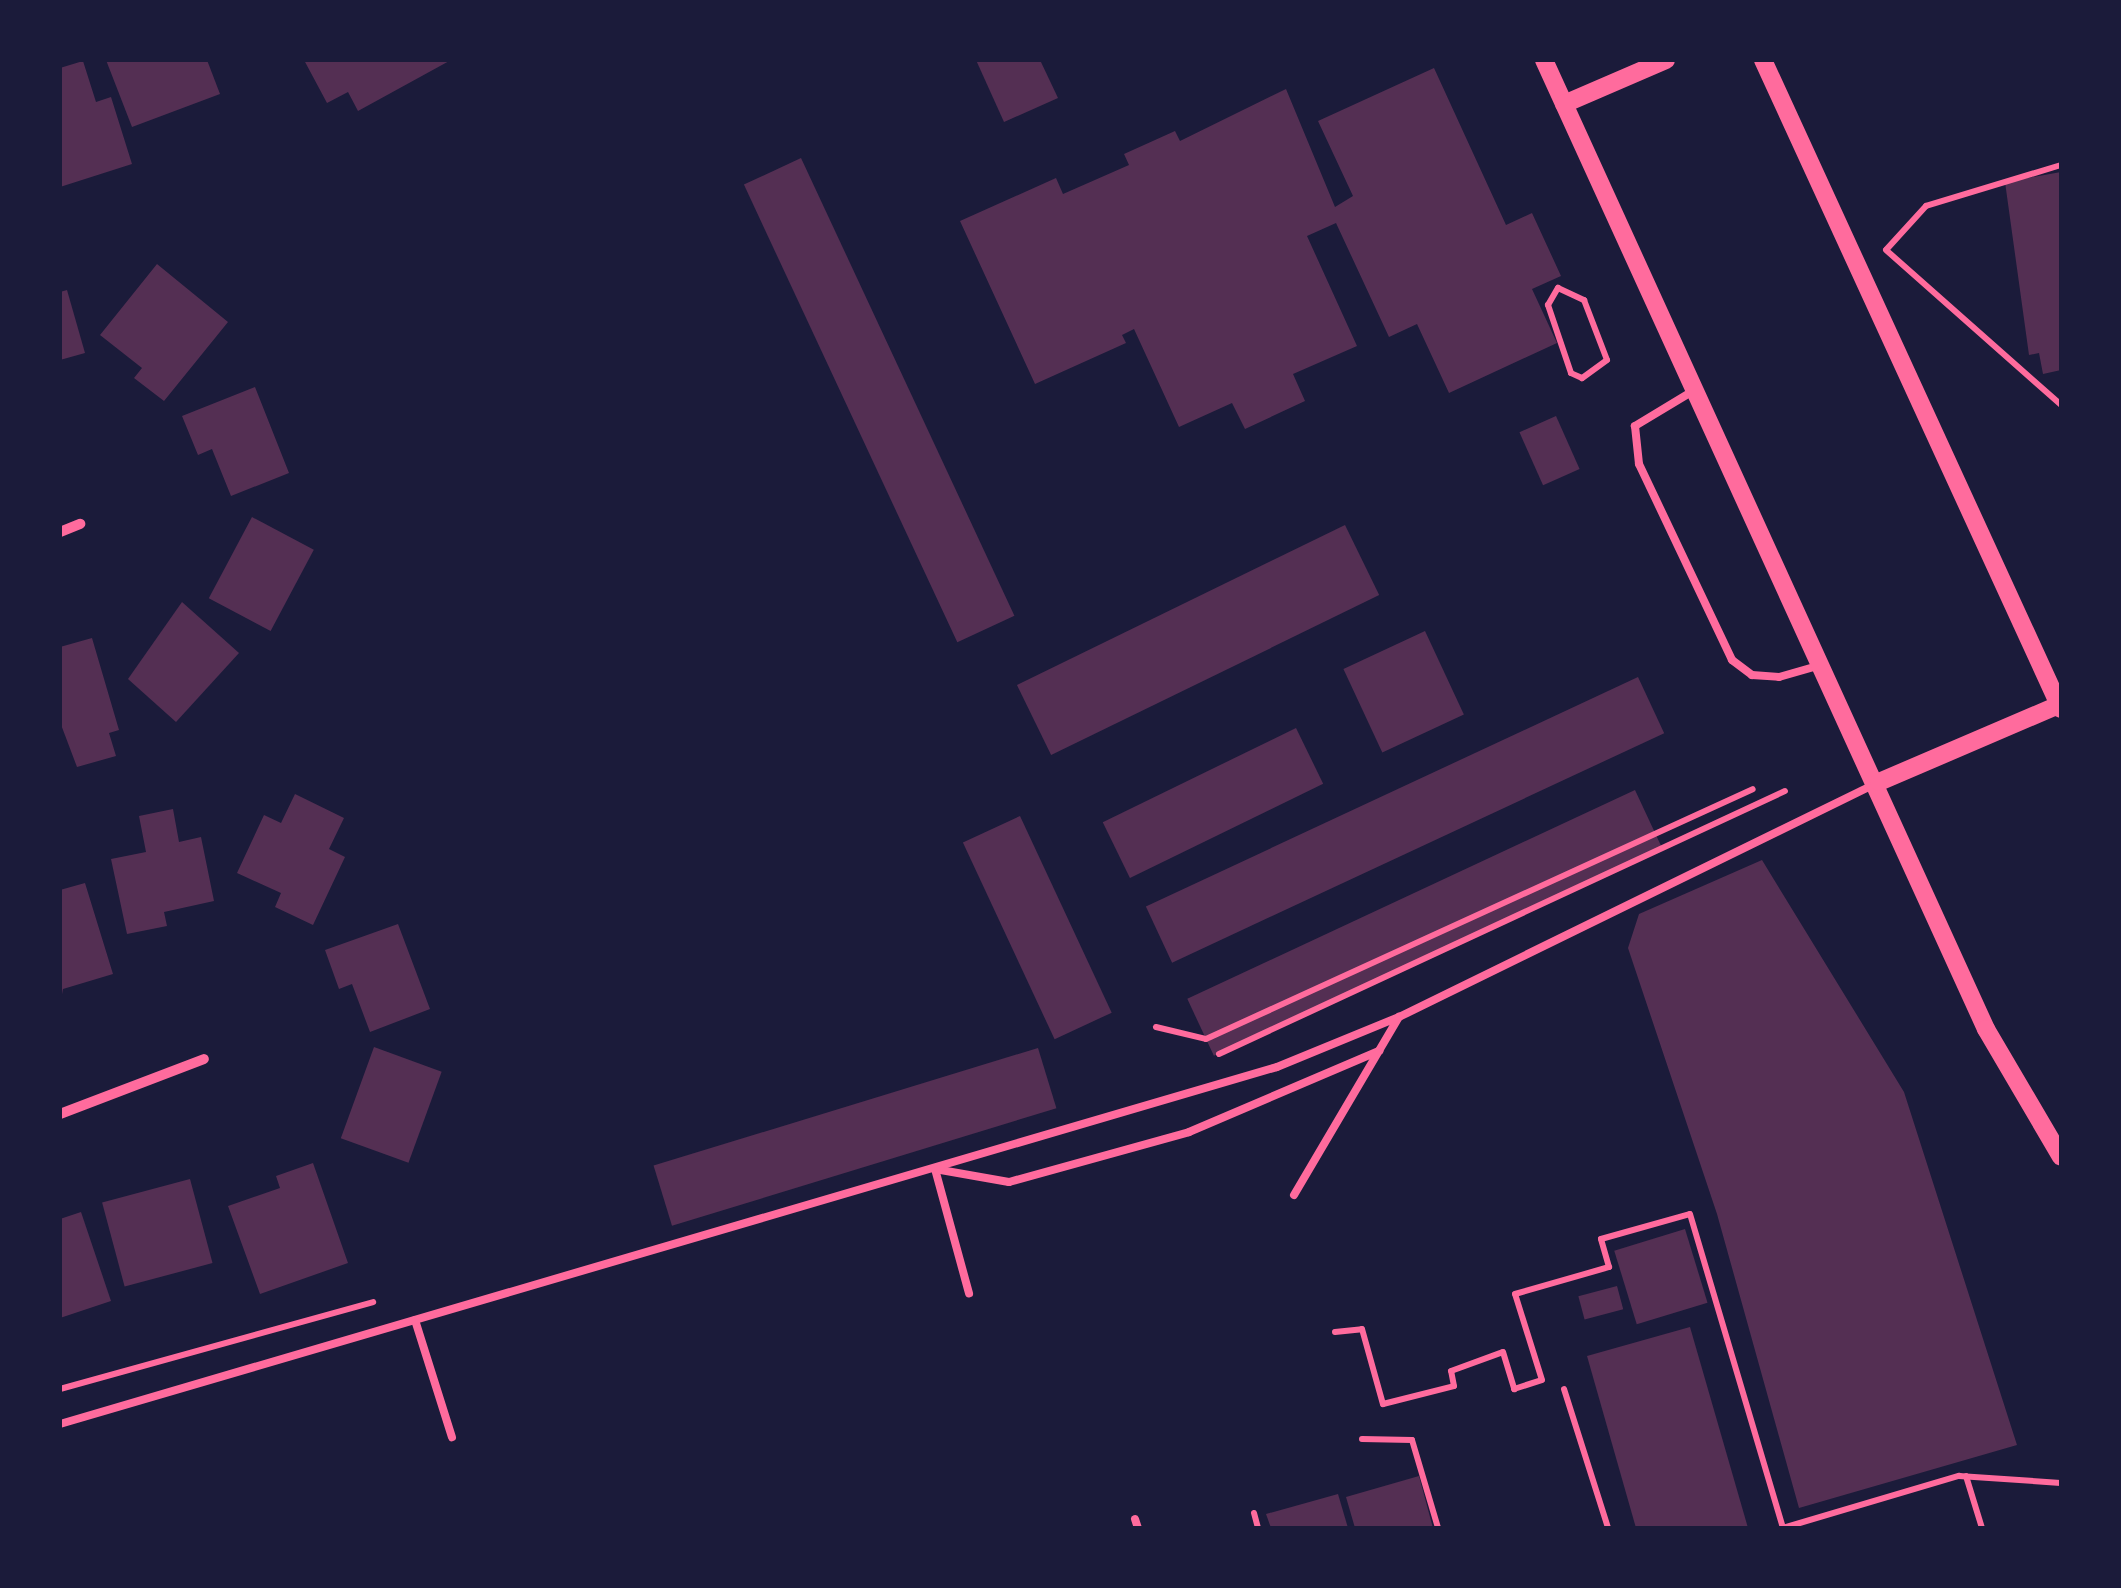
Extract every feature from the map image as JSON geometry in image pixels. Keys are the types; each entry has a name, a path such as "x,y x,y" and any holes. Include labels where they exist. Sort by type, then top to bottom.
{"street":[{"path":"1544,60 1879,782 1986,1029 2061,1157"},
{"path":"1564,104 1666,60"},
{"path":"1763,60 2060,706 1879,782"},
{"path":"60,532 80,524"},
{"path":"60,1114 204,1059"}],"lane":[{"path":"1696,388 1635,426 1638,464 1732,660 1752,675 1779,677 1824,664"},
{"path":"60,1424 1277,1067 1399,1018 1879,782"},
{"path":"1294,1195 1399,1018"},
{"path":"935,1168 970,1182 1009,1182 1189,1132 1378,1051"},
{"path":"935,1168 969,1294"},
{"path":"415,1320 452,1438"}],"path":[{"path":"2061,165 1926,206 1886,250 2061,405"},
{"path":"1569,288 1584,300 1605,366 1582,378 1571,373 1548,297 1569,288"},
{"path":"1156,1027 1206,1039 1753,789"},
{"path":"1212,1058 1785,791"},
{"path":"1335,1332 1362,1330 1383,1404 1454,1386 1450,1371 1503,1352 1514,1390 1542,1380 1515,1294 1609,1267 1601,1239 1690,1214 1783,1528 1966,1476 2061,1483"},
{"path":"60,1389 386,1298"},
{"path":"1564,1389 1608,1528"},
{"path":"1362,1439 1412,1440 1438,1528"},
{"path":"1966,1476 1982,1528"},
{"path":"1254,1513 1258,1528"}],"building":[{"path":"106,60 207,60 220,94 132,127"},
{"path":"304,60 451,60 358,111 348,92 327,103"},
{"path":"976,60 1040,60 1058,98 1004,122"},
{"path":"83,61 96,102 111,97 132,164 60,187 60,68"},
{"path":"1434,68 1506,225 1532,213 1561,276 1532,289 1557,343 1449,393 1417,324 1389,337 1336,223 1307,236 1357,346 1293,374 1305,401 1245,429 1232,403 1179,427 1134,329 1122,335 1126,343 1035,384 960,221 1056,178 1063,194 1129,165 1124,154 1175,131 1180,141 1286,89 1335,207 1353,196 1318,121"},
{"path":"801,158 1014,616 957,642 744,185"},
{"path":"2061,172 2061,370 2043,374 2039,353 2029,355 2005,182"},
{"path":"157,264 228,322 164,401 134,378 142,368 100,335"},
{"path":"67,290 85,353 60,360 60,292"},
{"path":"255,387 289,473 231,496 212,449 198,455 182,416"},
{"path":"1556,416 1580,469 1543,485 1519,432"},
{"path":"252,517 314,550 271,631 209,598"},
{"path":"1345,525 1379,595 1051,755 1017,685"},
{"path":"182,602 239,653 176,722 128,679"},
{"path":"1425,631 1464,714 1382,752 1343,669"},
{"path":"92,638 119,730 109,733 116,756 77,767 60,722 60,647"},
{"path":"1638,677 1664,733 1172,963 1146,906"},
{"path":"1296,728 1323,784 1130,878 1103,822"},
{"path":"1635,790 1662,847 1214,1056 1187,999"},
{"path":"295,794 344,818 329,849 345,857 313,925 275,907 281,893 237,873 264,815 281,823"},
{"path":"173,809 179,842 201,837 214,901 164,912 167,926 127,934 111,859 146,852 139,816"},
{"path":"1020,816 1112,1013 1055,1039 963,843"},
{"path":"1762,860 1904,1092 2017,1445 1799,1508 1717,1214 1628,948 1639,914"},
{"path":"85,883 113,974 63,989 60,1005 60,890"},
{"path":"398,924 430,1009 370,1032 352,984 339,989 325,950"},
{"path":"374,1047 442,1072 408,1163 341,1138"},
{"path":"1038,1048 1056,1108 672,1226 654,1166"},
{"path":"313,1163 348,1263 260,1294 228,1206 280,1188 276,1176"},
{"path":"190,1179 213,1263 125,1287 102,1203"},
{"path":"81,1212 111,1301 60,1318 60,1219"},
{"path":"1685,1229 1708,1303 1637,1324 1614,1251"},
{"path":"1617,1286 1623,1309 1585,1320 1578,1296"},
{"path":"1690,1327 1748,1528 1636,1528 1587,1356"},
{"path":"1419,1476 1433,1528 1355,1528 1346,1497"},
{"path":"1338,1494 1348,1528 1271,1528 1266,1514"}]}
